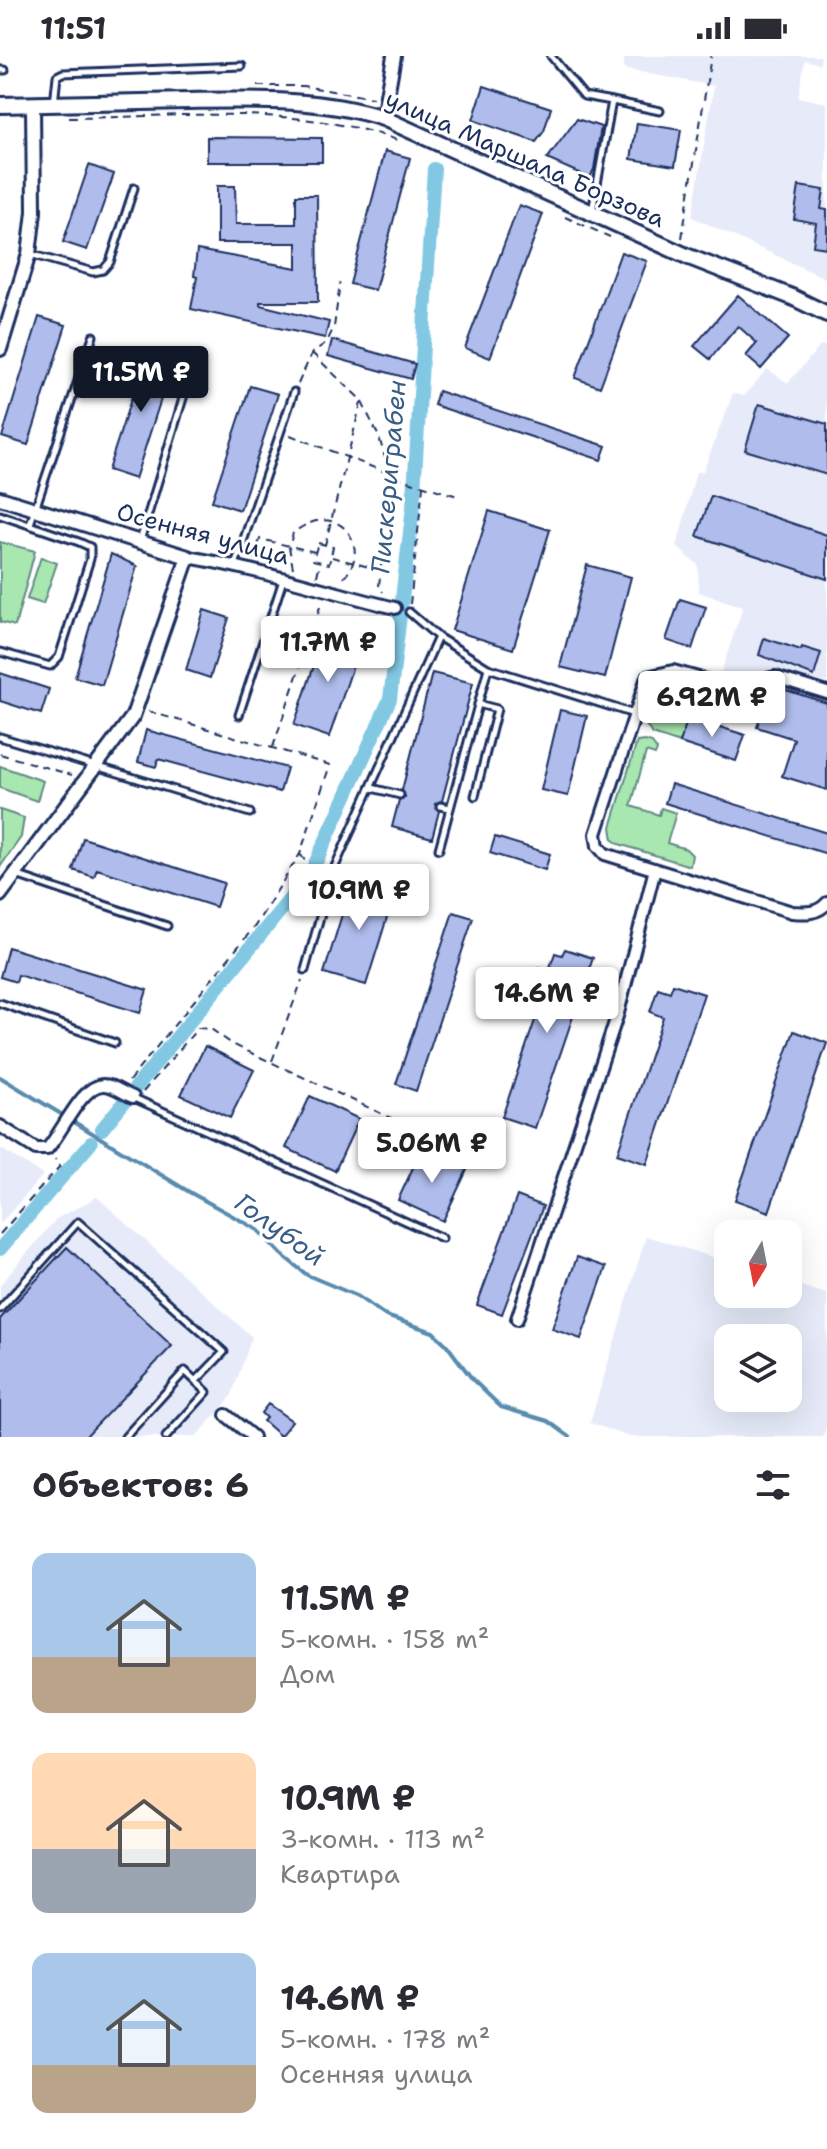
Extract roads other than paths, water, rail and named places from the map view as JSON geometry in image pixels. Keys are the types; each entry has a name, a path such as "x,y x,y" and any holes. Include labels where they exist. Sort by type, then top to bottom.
{"main road":[{"name":"улица Маршала Борзова","path":"0,105 203,100 291,101 344,107 383,118 592,213 827,314"}],"street":[{"path":"383,118 394,56"},
{"path":"0,349 29,254 34,212 33,105"},
{"name":"Осенняя улица","path":"0,498 188,557 329,588 395,608"},
{"path":"0,895 133,716 188,557"},
{"path":"827,693 775,677 734,688 673,671 647,677 596,834 598,846 605,854 792,912 809,914 827,903"},
{"path":"517,1319 618,1013 655,869"},
{"path":"0,1126 36,1149 47,1149 86,1092 95,1086 107,1085 129,1095"},
{"path":"226,1415 253,1437"}],"lane":[{"path":"551,56 584,96 660,111"},
{"path":"54,105 57,76 63,73 242,66"},
{"path":"592,213 612,101"},
{"path":"29,254 93,272 103,270 110,262 134,188"},
{"path":"30,524 93,336"},
{"path":"139,542 193,365"},
{"path":"235,565 294,392"},
{"path":"0,515 90,547 90,559 59,657 50,666 0,652"},
{"path":"239,715 283,579"},
{"path":"409,612 438,637 488,668 635,715"},
{"path":"305,970 333,871 438,637"},
{"path":"439,849 488,668"},
{"path":"475,796 497,709 478,704"},
{"path":"0,737 250,813"},
{"path":"372,788 400,795"},
{"path":"440,806 450,808"},
{"path":"15,875 167,926"},
{"path":"0,1003 115,1043"},
{"path":"129,1095 442,1238"},
{"path":"0,1309 78,1222 224,1352 196,1381"},
{"path":"125,1437 185,1371 207,1392 166,1437"}],"waterway":[{"name":"Пискериграбен","path":"102,1129 311,873 390,699 413,507 434,169"},
{"name":"Голубой","path":"0,1077 258,1230 307,1275 357,1296 386,1316 433,1332 473,1380 501,1407 548,1421 570,1437"},
{"name":"Пискериграбен","path":"0,1249 91,1143"}]}
